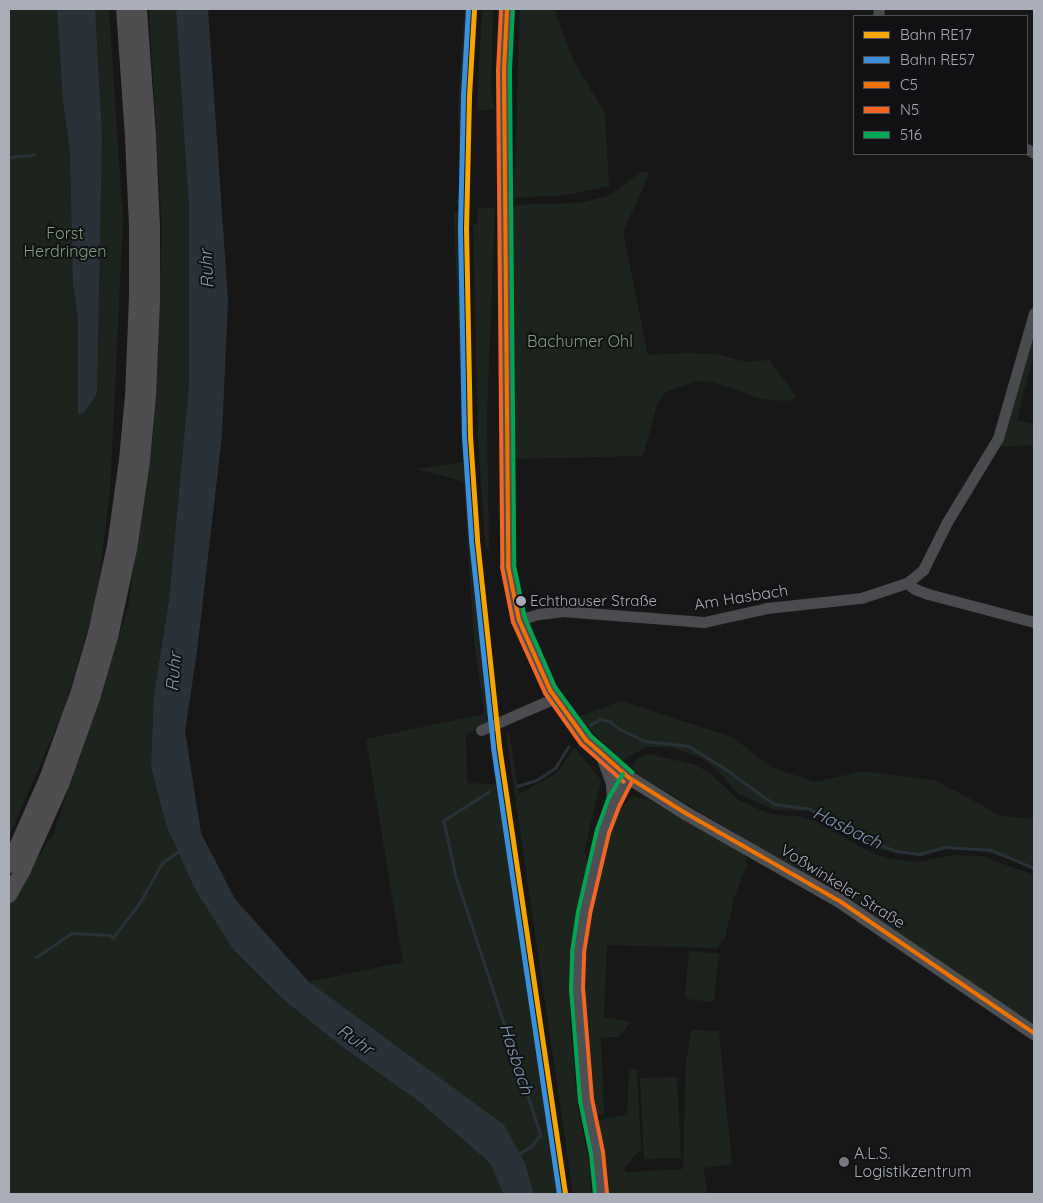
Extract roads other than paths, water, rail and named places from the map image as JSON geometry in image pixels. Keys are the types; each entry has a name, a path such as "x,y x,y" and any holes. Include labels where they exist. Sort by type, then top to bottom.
{"highway":[{"path":"9,865 48,779 78,694 96,633 115,546 127,460 135,347 137,235 134,137 124,9"},
{"path":"9,895 22,872 61,785 92,698 110,637 130,539 142,461 148,395 152,298 148,136 139,9"}],"main road":[{"name":"Voßwinkeler Straße","path":"507,9 504,71 506,540 508,566 520,620 539,668 555,698 586,740 628,777 687,814 841,902 1034,1033"},
{"path":"602,756 613,784 614,802"},
{"path":"601,1194 598,1153 586,1100 577,967 580,932 603,832 614,802 628,777"}],"street":[{"name":"Am Hasbach","path":"520,620 538,614 562,611 704,622 768,608 861,598 907,584 923,570 947,522 998,438 1034,313"},
{"path":"907,584 928,594 1034,622"},
{"path":"481,730 555,698"}],"water":[{"path":"57,9 95,9 102,136 97,393 84,413 78,414 78,318 73,284 70,152 63,101"},
{"name":"Ruhr","path":"176,9 208,9 228,300 222,436 197,651 185,731 201,833 235,899 309,982 504,1125 525,1163 534,1194 503,1194 491,1164 421,1103 341,1046 284,1000 233,949 195,889 166,825 151,766 154,694 169,600 189,384 189,209"}],"waterway":[{"path":"9,157 34,155"},
{"name":"Hasbach","path":"590,725 600,719 610,721 618,728 645,741 689,746 720,765 774,804 808,808 857,836 896,851 920,854 945,847 991,850 1034,868"},
{"name":"Hasbach","path":"517,786 537,780 555,768 568,747"},
{"name":"Hasbach","path":"489,792 444,821 456,877 541,1135 531,1147 518,1155"},
{"path":"36,957 72,933 110,935 113,938 140,902 162,863 180,850"}],"rail line":[{"name":"RE57","path":"468,9 463,97 460,228 464,436 471,540 493,747 559,1194"},
{"name":"RE17","path":"474,9 469,97 466,228 470,436 477,540 499,746 565,1194"}],"place":[{"name":"Echthauser Straße","path":"521,601"},
{"name":"A.L.S. Logistikzentrum","path":"844,1162"}],"park label":[{"name":"Forst Herdringen","path":"65,242"},
{"name":"Bachumer Ohl","path":"580,341"}]}
